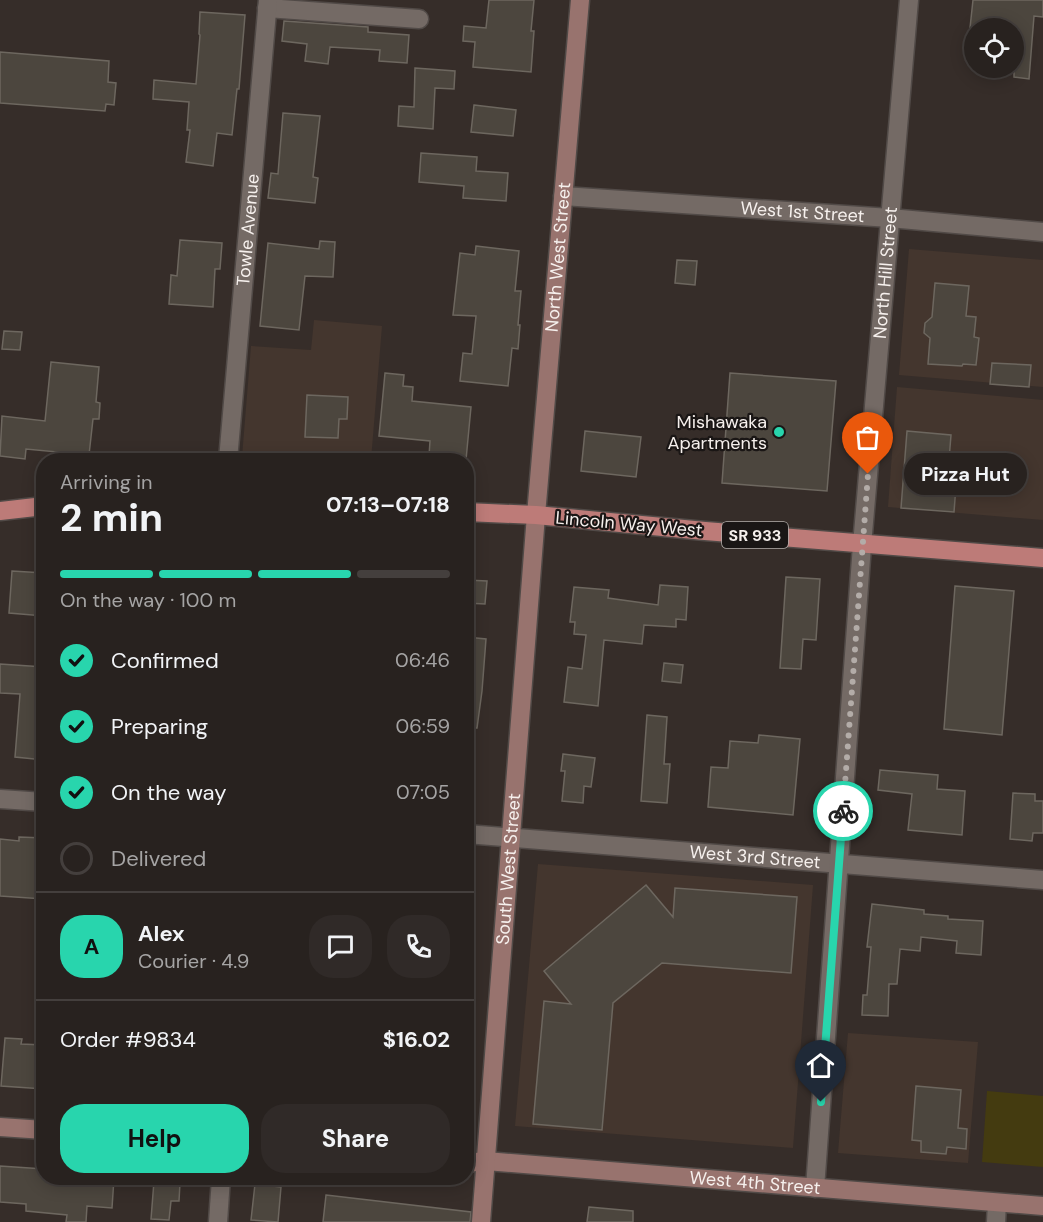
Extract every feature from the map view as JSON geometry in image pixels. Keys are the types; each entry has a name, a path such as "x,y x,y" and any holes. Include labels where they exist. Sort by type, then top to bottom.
{"main road":[{"path":"0,511 36,507"},
{"name":"Lincoln Way West","path":"474,512 536,515 862,545 1043,558"}],"street":[{"name":"North West Street","path":"536,515 580,0"},
{"name":"North Hill Street","path":"815,1188 862,545 909,0"},
{"path":"267,4 419,19"},
{"name":"Towle Avenue","path":"229,453 267,4"},
{"name":"West 1st Street","path":"563,195 890,218 1043,232"},
{"name":"South West Street","path":"481,1222 536,515"},
{"path":"0,799 36,801"},
{"name":"West 3rd Street","path":"474,835 1043,880"},
{"path":"0,1127 36,1129"},
{"name":"West 4th Street","path":"474,1162 486,1161 1043,1206"},
{"path":"218,1222 221,1185"},
{"path":"996,1222 998,1203"}],"shaded area":[{"path":"909,249 1043,260 1043,387 899,375"},
{"path":"314,320 382,326 372,453 242,453 251,346 311,350"},
{"path":"897,387 1043,400 1043,520 888,507"},
{"path":"538,864 813,885 793,1148 515,1126"},
{"path":"848,1033 978,1042 968,1163 838,1153"},
{"path":"987,1091 1043,1096 1043,1167 982,1162"}],"building":[{"path":"489,0 534,0 531,72 473,67 475,42 463,41 464,26 486,28"},
{"path":"973,0 1043,0 1043,17 1034,16 1029,79 1022,78 1024,78 1024,18 971,18"},
{"path":"200,12 245,15 239,89 237,89 232,135 217,133 213,166 186,162 190,130 187,130 189,102 153,99 154,80 196,84"},
{"path":"284,21 368,27 368,32 409,35 407,63 379,61 380,50 330,47 328,64 305,61 307,44 282,41"},
{"path":"0,52 109,61 108,82 116,83 114,105 106,104 105,111 0,103"},
{"path":"415,68 455,71 454,89 435,88 433,129 398,126 399,106 414,107"},
{"path":"474,105 516,110 513,136 471,132"},
{"path":"283,113 320,116 313,177 318,178 315,203 268,198 271,173 278,174"},
{"path":"421,153 477,157 476,171 508,173 506,201 463,198 464,186 419,182"},
{"path":"180,240 222,243 220,269 215,269 213,307 169,304 171,275 177,276"},
{"path":"320,241 335,242 333,277 305,276 299,330 260,326 268,243 319,249"},
{"path":"476,246 519,251 515,291 521,291 518,325 520,325 518,349 512,348 508,386 460,381 463,353 472,354 476,316 453,315 460,253 475,255"},
{"path":"677,260 697,261 695,285 675,283"},
{"path":"935,283 969,286 966,316 976,317 974,337 979,338 976,365 928,364 930,338 924,333 925,323 932,317"},
{"path":"4,331 22,332 20,350 2,349"},
{"path":"51,362 99,367 96,402 100,403 99,419 93,419 89,453 26,449 25,459 0,456 2,416 45,421"},
{"path":"992,363 1031,365 1029,387 990,384"},
{"path":"385,373 404,375 403,386 413,387 412,401 471,407 467,453 429,453 430,441 379,436"},
{"name":"Mishawaka Apartments","path":"730,373 836,381 827,491 722,483"},
{"path":"307,395 348,397 347,419 339,419 338,438 305,437"},
{"path":"585,431 641,437 636,477 581,471"},
{"path":"907,431 951,435 949,460 958,460 954,512 901,508"},
{"path":"12,571 36,572 36,615 9,613"},
{"path":"786,577 820,579 816,640 803,639 801,669 780,668"},
{"path":"474,580 487,581 485,604 474,603"},
{"path":"660,585 688,587 686,620 676,619 676,627 644,625 642,644 604,640 598,706 564,702 568,667 582,669 586,635 574,634 575,622 570,622 574,587 609,590 608,598 658,605"},
{"path":"955,586 1014,591 1002,735 944,729"},
{"path":"474,638 486,639 477,728 474,728"},
{"path":"664,663 683,665 681,683 662,681"},
{"path":"0,664 36,666 36,759 15,757 20,694 0,693"},
{"path":"647,715 667,717 664,764 670,764 667,803 641,801"},
{"path":"759,735 800,739 793,815 708,807 711,767 728,768 730,741 758,743"},
{"path":"563,754 595,758 591,787 584,786 583,803 562,801 565,771 561,771"},
{"path":"880,770 938,775 937,789 965,791 962,835 908,830 912,794 878,790"},
{"path":"1013,793 1035,794 1035,801 1043,801 1043,833 1033,833 1032,841 1010,839"},
{"path":"19,837 36,838 36,898 0,896 0,839 19,841"},
{"path":"646,885 673,917 675,888 797,897 791,973 662,963 613,1003 602,1130 533,1124 544,1001 571,1004 544,971"},
{"path":"872,904 924,910 924,914 948,916 948,919 983,921 981,955 956,953 957,941 921,937 920,951 900,949 897,984 889,984 888,1016 862,1015 863,995 867,995 871,947 867,947"},
{"path":"5,1038 22,1039 21,1044 36,1045 36,1088 1,1086"},
{"path":"916,1086 961,1090 958,1128 967,1129 966,1149 947,1147 946,1154 921,1152 921,1141 912,1140"},
{"path":"0,1166 36,1168 36,1185 114,1185 112,1208 87,1206 86,1222 66,1222 67,1215 26,1211 26,1204 0,1202"},
{"path":"154,1185 180,1185 179,1201 171,1201 169,1220 151,1219"},
{"path":"255,1185 281,1187 278,1222 251,1220"},
{"path":"326,1195 471,1212 470,1222 323,1222"},
{"path":"589,1207 633,1211 633,1222 587,1222"}],"way so far":[{"path":"843,811 868,474"}],"place":[{"name":"Mishawaka Apartments","path":"779,432"},
{"name":"Pizza Hut","path":"868,474"}],"route":[{"path":"821,1102 843,811"}]}
